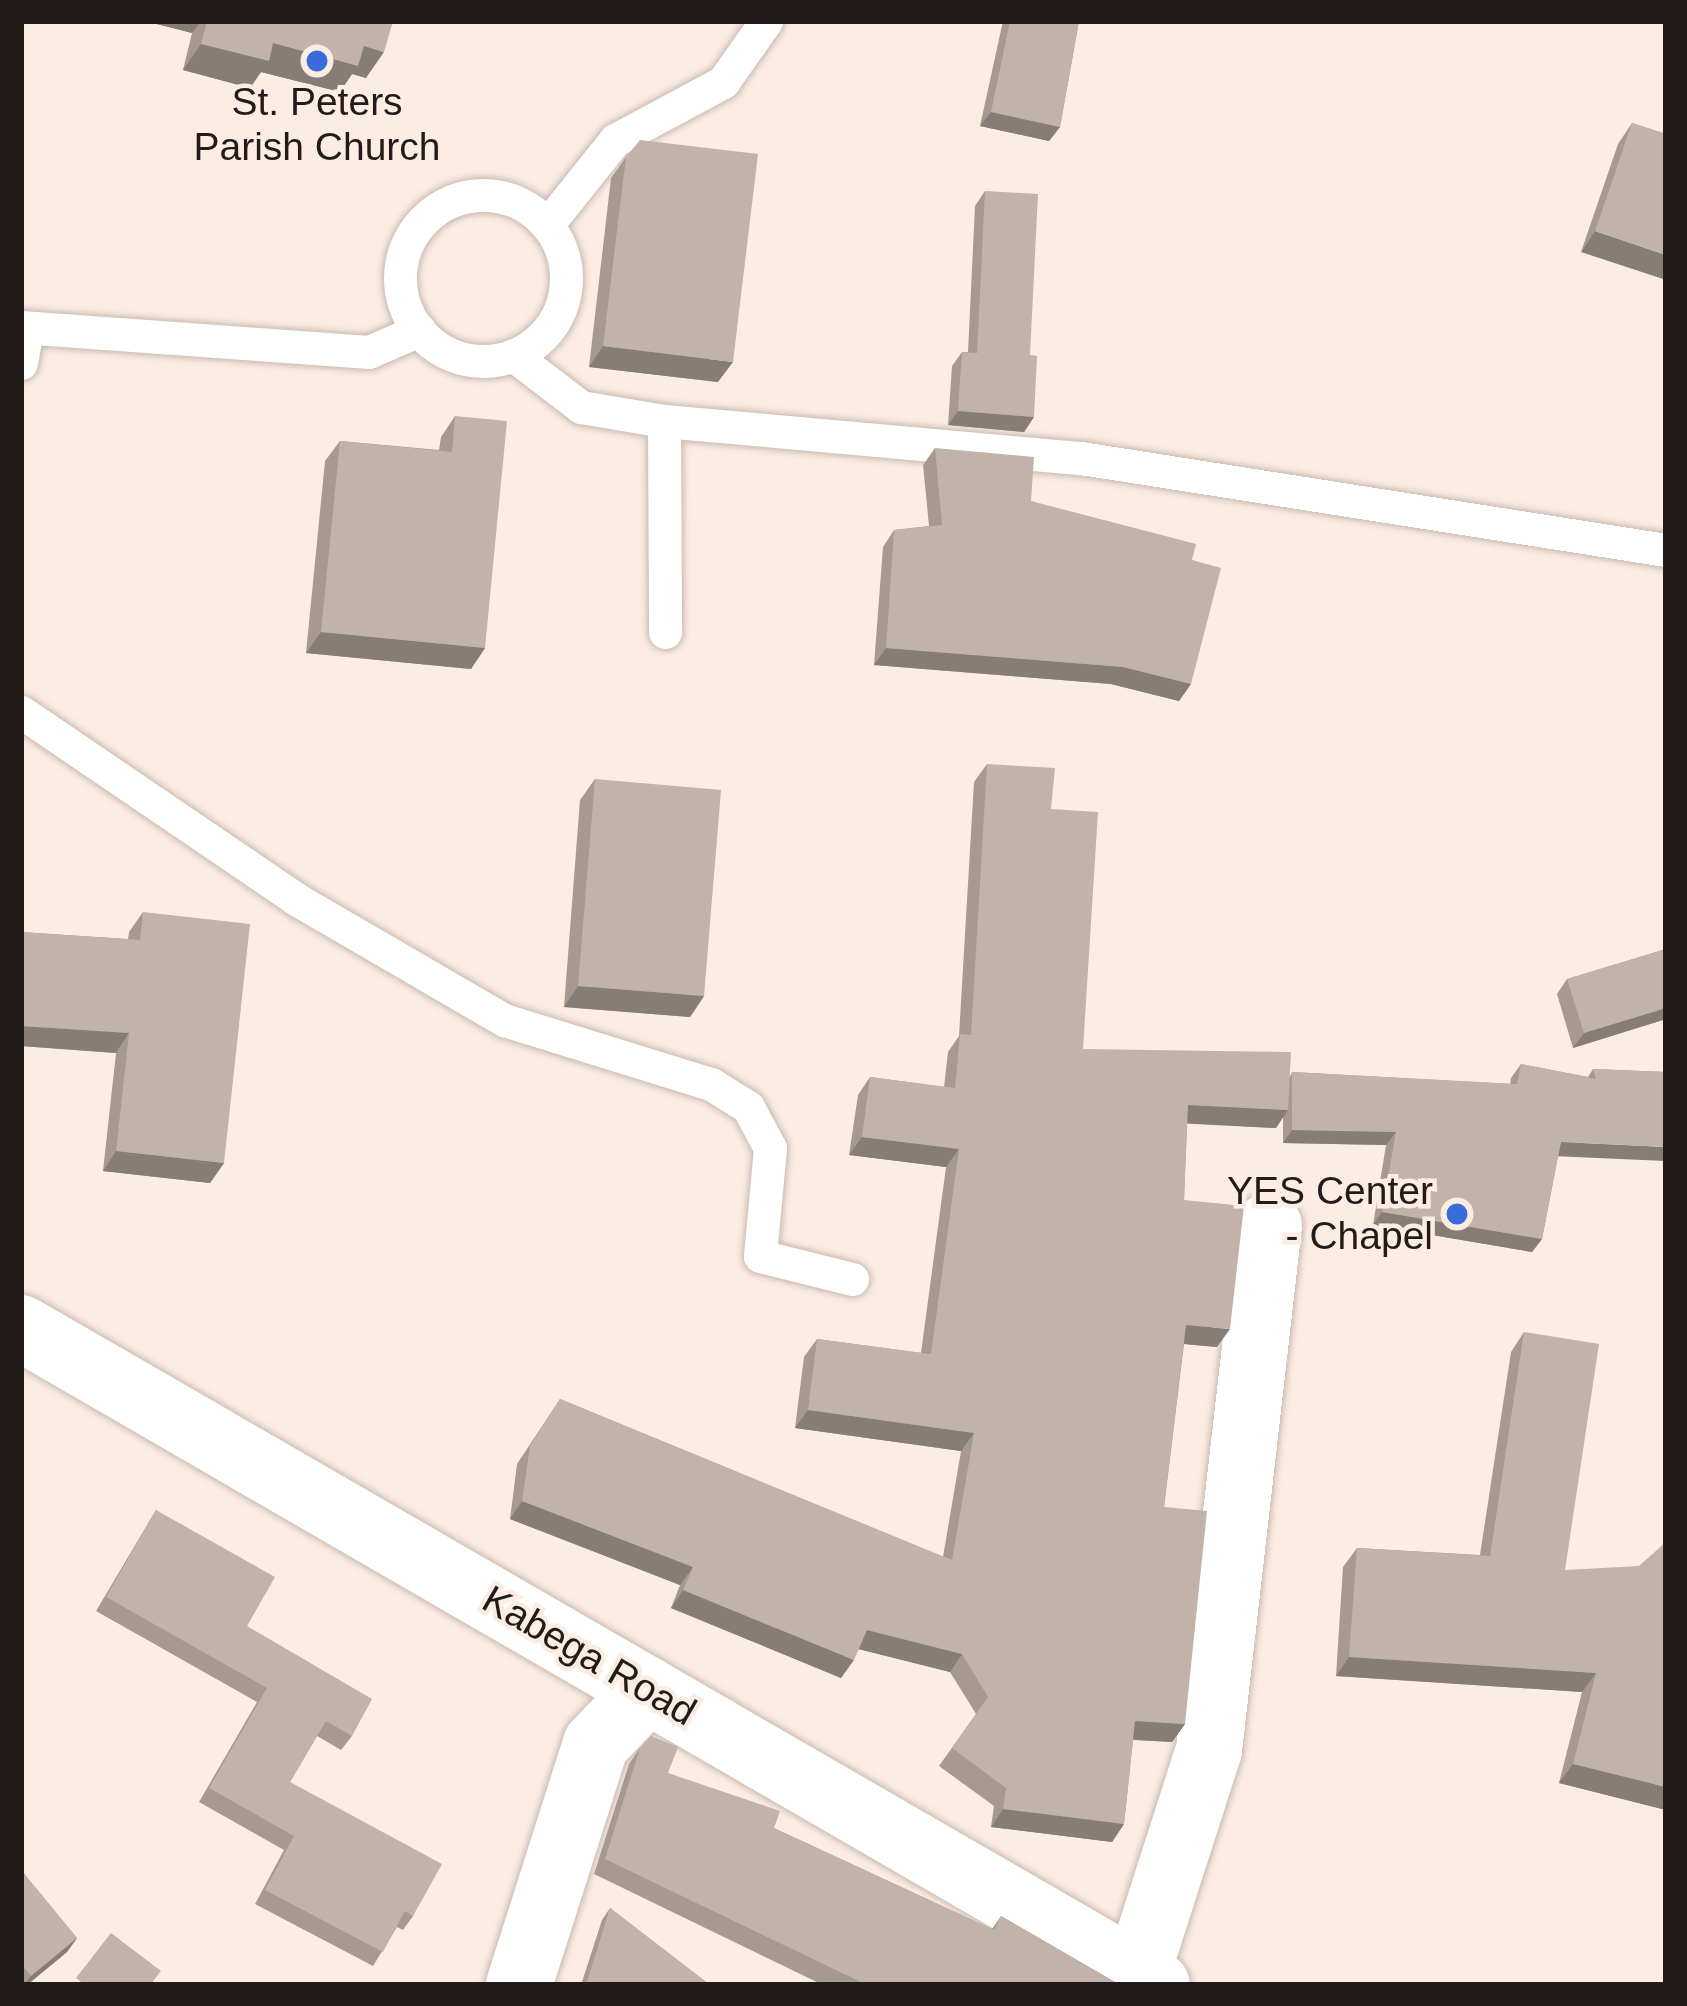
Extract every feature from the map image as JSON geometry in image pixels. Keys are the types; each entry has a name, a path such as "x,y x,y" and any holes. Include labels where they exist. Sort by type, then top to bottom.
{"street":[{"path":"1147,1979 1209,1750 1269,1225"},
{"name":"Kabega Road","path":"21,1328 1147,1979"},
{"path":"519,1985 596,1744 648,1690"}],"lane":[{"path":"547,225 615,140 723,82 766,21"},
{"path":"476,194 503,197 547,225 566,272 563,298 536,342 513,355 463,358 419,330 402,296 401,257 429,214 476,194"},
{"path":"23,340 369,352 419,330"},
{"path":"513,355 581,407 664,421 1081,458 1666,550"},
{"path":"664,421 665,632"},
{"path":"21,712 296,899 504,1020 711,1084 748,1107 770,1148 760,1256 852,1280"}],"building":[{"path":"207,21 393,21 384,52 364,46 358,66 273,43 269,61 201,44"},
{"path":"1010,21 1079,21 1060,127 991,112"},
{"path":"1632,123 1666,134 1666,255 1595,231"},
{"path":"640,140 758,154 733,362 603,346 626,157"},
{"path":"985,191 1038,194 1030,355 1037,356 1034,417 958,411 962,352 977,353"},
{"path":"455,416 507,421 485,648 321,632 340,441 452,452"},
{"path":"935,448 1034,457 1031,501 1196,544 1192,560 1221,568 1191,684 1123,667 886,648 894,530 942,525"},
{"path":"987,764 1055,768 1051,809 1098,812 1083,1049 1291,1052 1288,1110 1188,1105 1184,1200 1244,1206 1230,1329 1186,1325 1164,1507 1207,1511 1185,1724 1135,1721 1124,1824 1003,1809 1006,1788 952,1748 988,1697 962,1654 867,1630 854,1660 683,1590 693,1567 522,1501 530,1446 560,1399 952,1560 974,1433 808,1410 817,1339 931,1354 959,1149 862,1137 870,1077 955,1088 960,1034 971,1035"},
{"path":"595,779 721,790 704,996 578,986"},
{"path":"143,912 250,924 224,1163 116,1151 129,1033 21,1026 21,932 140,940"},
{"path":"1666,949 1666,1008 1584,1033 1567,979"},
{"path":"1521,1064 1596,1079 1593,1069 1666,1072 1666,1147 1561,1142 1542,1239 1382,1212 1396,1132 1292,1130 1292,1072 1517,1084"},
{"path":"1524,1332 1599,1344 1565,1570 1639,1566 1666,1542 1666,1787 1573,1764 1596,1673 1349,1657 1357,1548 1490,1556"},
{"path":"156,1510 275,1577 247,1626 372,1699 352,1736 326,1721 290,1782 442,1864 413,1916 405,1911 383,1952 265,1890 294,1836 209,1788 267,1688 106,1597"},
{"path":"651,1736 678,1747 668,1773 780,1811 774,1828 994,1930 1001,1916 1120,1985 867,1985 605,1859 640,1748"},
{"path":"21,1870 77,1938 31,1976 21,1964"},
{"path":"610,1908 710,1985 586,1985"},
{"path":"111,1933 161,1971 150,1985 85,1985 76,1978"}],"place":[{"name":"St. Peters Parish Church","path":"317,61"},
{"name":"YES Center - Chapel","path":"1457,1214"}]}
